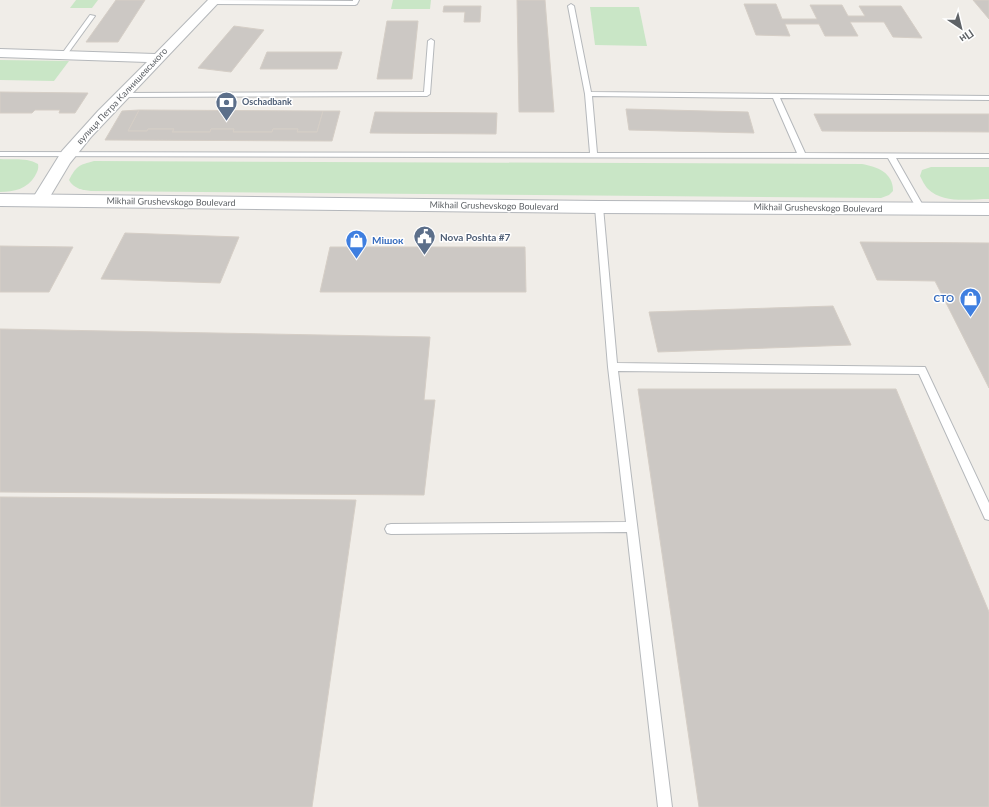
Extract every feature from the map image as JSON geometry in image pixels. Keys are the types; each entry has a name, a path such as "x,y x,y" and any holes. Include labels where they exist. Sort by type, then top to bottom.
{"main road":[{"name":"Mikhail Grushevskogo Boulevard","path":"0,200 599,207 989,209"}],"street":[{"name":"вулиця Петра Калнишевського","path":"39,201 68,154 157,58 214,1"},
{"path":"0,54 157,58"}],"lane":[{"path":"214,1 355,3 356,0"},
{"path":"572,6 588,94 594,156"},
{"path":"64,55 92,16"},
{"path":"123,95 427,94 431,41"},
{"path":"588,94 989,98"},
{"path":"776,96 802,156"},
{"path":"0,154 989,156"},
{"path":"892,156 921,209"},
{"path":"599,207 613,367 665,807"},
{"path":"613,367 922,370 989,515"},
{"path":"391,529 632,527"}],"green space":[{"path":"76,0 98,0 92,8 70,8"},
{"path":"393,0 431,0 430,9 391,9"},
{"path":"590,7 639,7 647,46 595,45"},
{"path":"0,60 69,61 54,81 0,80"},
{"path":"0,159 29,160 38,164 38,170 32,180 24,187 0,192"},
{"path":"94,161 862,164 878,169 887,175 890,179 893,191 889,195 881,198 91,191 75,187 69,180 76,169 81,165"},
{"path":"931,167 989,167 989,199 957,200 934,194 927,188 920,176 922,170"}],"building":[{"path":"116,0 145,0 118,42 86,42"},
{"path":"517,0 545,0 554,112 519,112"},
{"path":"973,0 989,0 989,19"},
{"path":"744,4 776,4 782,19 817,19 810,5 842,5 848,16 865,16 859,6 901,6 922,38 893,37 884,22 850,22 858,36 825,36 819,24 785,24 790,36 756,35"},
{"path":"444,6 481,6 480,22 464,22 465,12 443,12"},
{"path":"387,21 418,21 412,79 377,79"},
{"path":"234,26 264,30 231,72 198,68"},
{"path":"267,52 342,52 337,69 260,69"},
{"path":"0,92 88,93 75,113 59,113 60,110 35,110 32,113 0,113"},
{"path":"626,109 748,112 754,133 629,130"},
{"path":"139,110 323,111 317,132 297,132 298,129 273,129 272,132 233,132 234,129 211,129 210,132 172,132 174,129 128,131"},
{"path":"139,110 128,131 174,129 172,132 210,132 211,129 234,129 233,132 272,132 273,129 298,129 297,132 317,132 323,111 340,111 332,141 105,140 122,111"},
{"path":"375,112 497,113 496,134 370,133"},
{"path":"814,114 989,114 989,132 822,131"},
{"path":"125,233 239,237 220,283 101,279"},
{"path":"860,242 989,243 989,388 935,281 877,280"},
{"path":"0,246 73,247 49,292 0,292"},
{"path":"330,247 525,247 526,292 320,292"},
{"path":"833,306 851,345 658,352 649,312"},
{"path":"0,329 430,337 424,400 435,400 424,495 0,492"},
{"path":"638,389 896,389 989,612 989,807 699,807"},
{"path":"0,497 356,500 312,807 0,807"}],"place":[{"name":"Oschadbank","path":"227,122"},
{"name":"Nova Poshta #7","path":"425,256"},
{"name":"Мішок","path":"356,260"},
{"name":"СТО","path":"970,318"}]}
